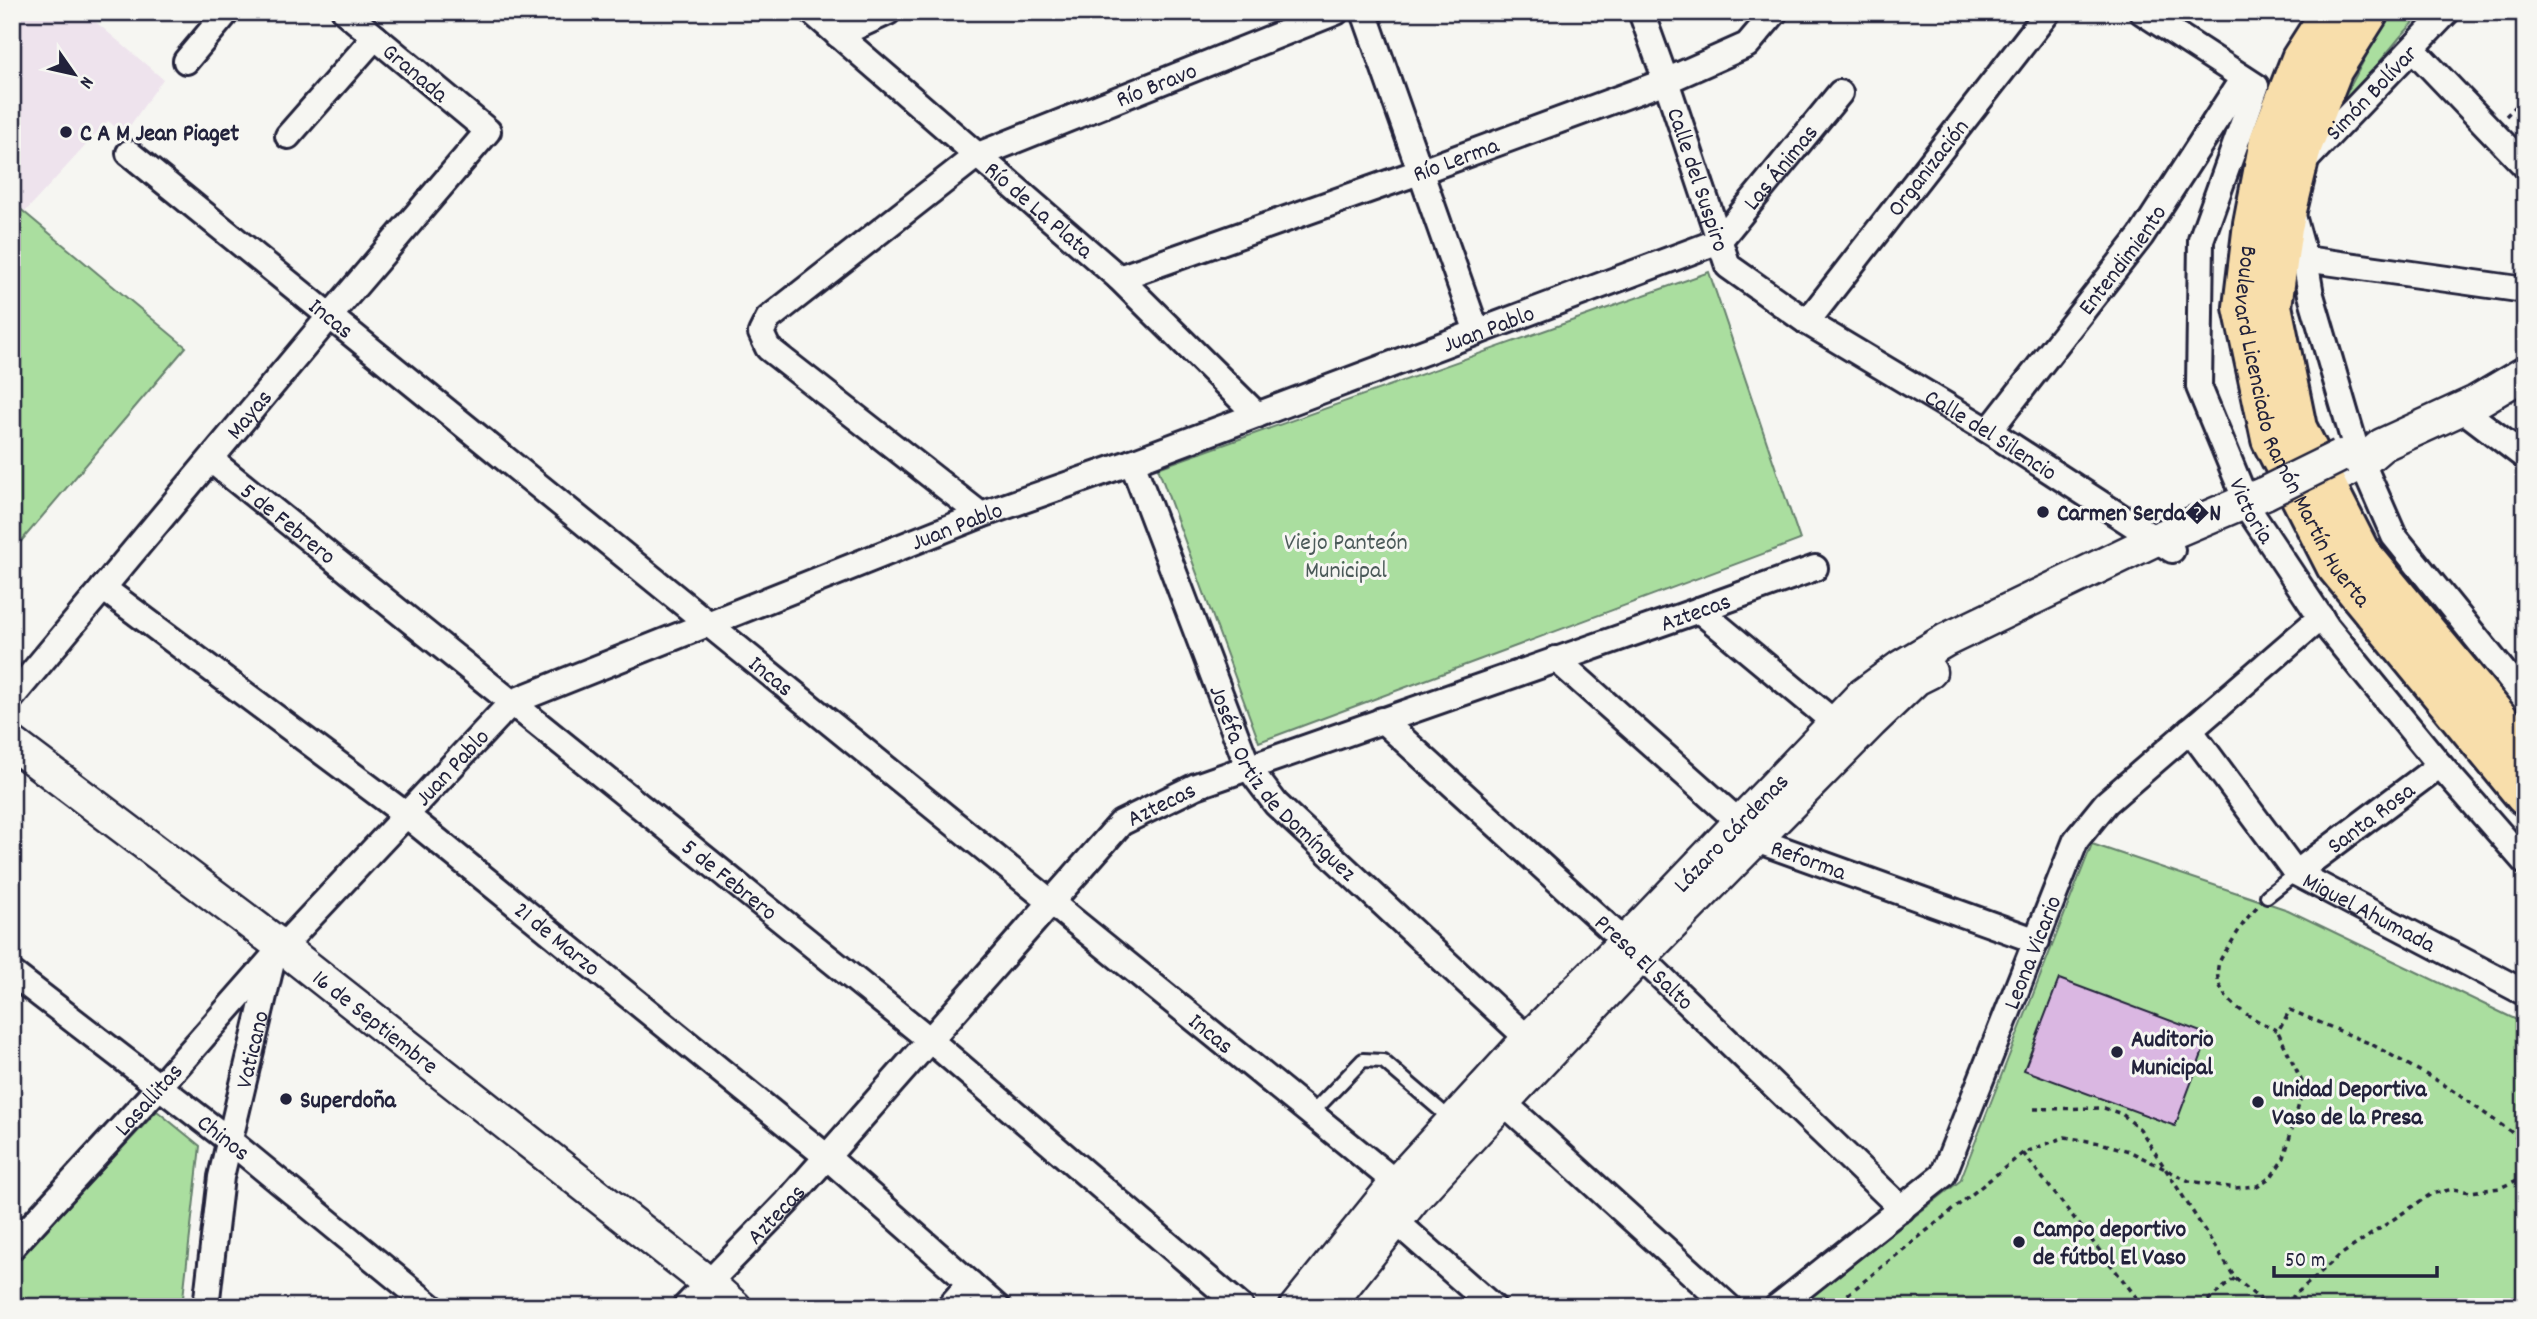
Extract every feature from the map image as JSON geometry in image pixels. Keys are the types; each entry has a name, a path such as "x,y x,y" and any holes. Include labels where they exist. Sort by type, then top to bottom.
{"main road":[{"name":"Boulevard Licenciado Ramón Martín Huerta","path":"2331,12 2301,59 2261,90 2269,141 2253,224 2243,307 2271,439 2336,566 2525,796"},
{"name":"Boulevard Licenciado Ramón Martín Huerta","path":"2369,12 2333,69 2301,147 2283,227 2272,306 2297,428 2360,552 2525,751"}],"street":[{"path":"186,61 227,12"},
{"name":"Granada","path":"345,12 488,131"},
{"name":"Río de La Plata","path":"812,12 1119,278 1257,415"},
{"path":"838,36 888,12"},
{"name":"Río Bravo","path":"981,515 768,348 761,333 768,319 976,156 1336,12"},
{"path":"1364,12 1477,332"},
{"name":"Calle del Suspiro","path":"1641,12 1728,266 1807,322"},
{"name":"Río Lerma","path":"1119,278 1666,81 1747,45 1775,12"},
{"name":"Organización","path":"1807,322 2048,12"},
{"path":"2142,12 2261,90"},
{"name":"Simón Bolívar","path":"2292,186 2447,12"},
{"path":"288,136 375,37"},
{"path":"2413,49 2525,166"},
{"name":"Entendimiento","path":"1989,431 2141,236 2261,90"},
{"name":"Victoria","path":"2261,90 2201,240 2199,387 2321,617 2440,765 2525,862"},
{"name":"Las Ánimas","path":"1720,241 1840,93"},
{"name":"Mayas","path":"12,697 488,131"},
{"name":"Incas","path":"128,153 1311,1114 1493,1307"},
{"path":"2292,186 2311,295 2357,457 2394,536 2525,698"},
{"name":"Juan Pablo","path":"277,953 512,702 981,515 1132,462 1720,241"},
{"path":"2305,259 2525,290"},
{"name":"Calle del Silencio","path":"1807,322 1989,431 2163,545"},
{"name":"Lázaro Cárdenas","path":"1327,1307 1453,1121 1537,1047 1844,730 1861,696 1902,666 1947,640 2259,503 2462,409 2525,373"},
{"path":"2462,409 2525,457"},
{"name":"5 de Febrero","path":"211,460 930,1040 1241,1307"},
{"name":"Joséfa Ortiz de Domínguez","path":"1132,462 1248,767 1276,804 1537,1047"},
{"name":"Aztecas","path":"685,1307 787,1202 1121,823 1196,786 1815,568"},
{"name":"21 de Marzo","path":"103,588 405,814 827,1157 997,1307"},
{"path":"1699,610 1844,730"},
{"name":"Leona Vicario","path":"1777,1307 1943,1175 2076,840 2106,803 2321,617"},
{"name":"Reforma","path":"1556,659 1747,831 2037,941"},
{"name":"Presa El Salto","path":"1382,720 1633,949 1902,1209"},
{"name":"Miguel Ahumada","path":"2190,730 2296,873 2525,993"},
{"name":"16 de Septiembre","path":"12,743 277,953 707,1282 735,1307"},
{"name":"Santa Rosa","path":"2296,873 2440,765"},
{"name":"Lasallitas","path":"12,1247 277,953"},
{"name":"Vaticano","path":"206,1307 220,1177 277,953"},
{"name":"Chinos","path":"12,973 230,1141 432,1307"},
{"name":"Lázaro Cárdenas","path":"1296,1307 1396,1202 1503,1102 1537,1047"},
{"path":"1503,1102 1730,1307"},
{"path":"949,1307 970,1283"}],"lane":[{"name":"Santa Rosa","path":"2267,896 2296,873"},
{"path":"1311,1114 1363,1060 1383,1061 1453,1121"}],"path":[{"path":"1832,1307 2024,1153 2065,1137 2130,1151 2189,1181 2235,1188 2257,1186 2271,1177 2284,1157 2304,1086 2278,1031 2251,1018 2232,1003 2218,986 2218,965 2245,919 2267,896"},
{"path":"2278,1031 2290,1010 2371,1044 2442,1084 2510,1131 2524,1145 2521,1178 2492,1189 2470,1192 2453,1189 2431,1194 2339,1256 2281,1307"},
{"path":"2035,1108 2104,1108 2122,1114 2140,1129 2235,1278 2269,1307"},
{"path":"2024,1153 2144,1307"},
{"path":"2200,1307 2235,1278"}],"shaded area":[{"path":"12,12 84,12 163,79 124,134 108,121 25,212 12,202"}],"green space":[{"path":"2393,12 2424,12 2334,117 2384,22"},
{"path":"12,202 186,347 12,552"},
{"name":"Viejo Panteón Municipal","path":"1709,272 1800,540 1259,742 1158,468"},
{"name":"Unidad Deportiva Vaso de la Presa","path":"2092,844 2288,910 2525,1024 2525,1307 1798,1307 1960,1181"},
{"path":"157,1111 200,1146 182,1307 12,1307 12,1266"}],"building":[{"name":"Auditorio Municipal","path":"2059,979 2209,1035 2175,1126 2024,1070"}],"place":[{"name":"C A M Jean Piaget","path":"66,132"},
{"name":"Carmen Serda�N","path":"2043,512"},
{"name":"Auditorio Municipal","path":"2117,1052"},
{"name":"Superdoña","path":"286,1099"},
{"name":"Unidad Deportiva Vaso de la Presa","path":"2258,1102"},
{"name":"Campo deportivo de fútbol El Vaso","path":"2019,1242"}]}
